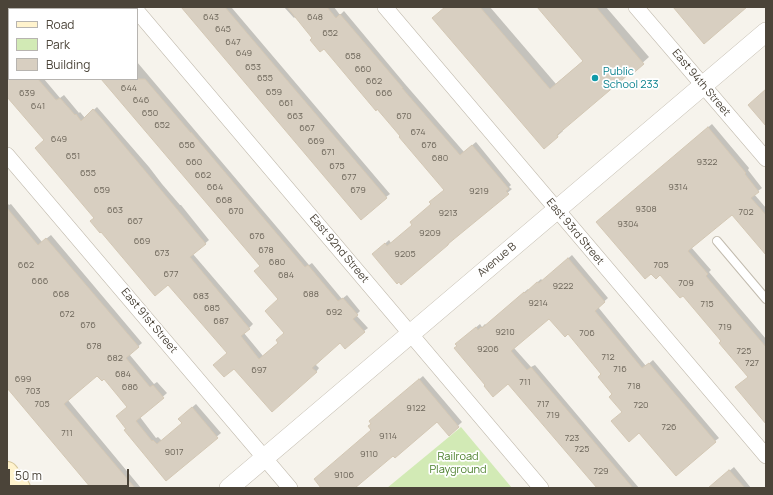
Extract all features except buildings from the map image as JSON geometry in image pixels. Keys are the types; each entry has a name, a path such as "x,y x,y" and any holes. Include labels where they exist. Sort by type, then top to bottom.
{"main road":[{"path":"7,473 19,488"}],"street":[{"name":"East 93rd Street","path":"385,7 766,456"},
{"name":"East 94th Street","path":"636,7 766,159"},
{"name":"East 92nd Street","path":"138,11 541,488"},
{"name":"Avenue B","path":"229,488 766,32"},
{"name":"East 91st Street","path":"7,155 290,488"}],"lane":[{"path":"717,242 766,299"}],"green space":[{"name":"Railroad Playground","path":"461,427 512,488 387,488"}],"place":[{"name":"Public School 233","path":"595,78"}]}
